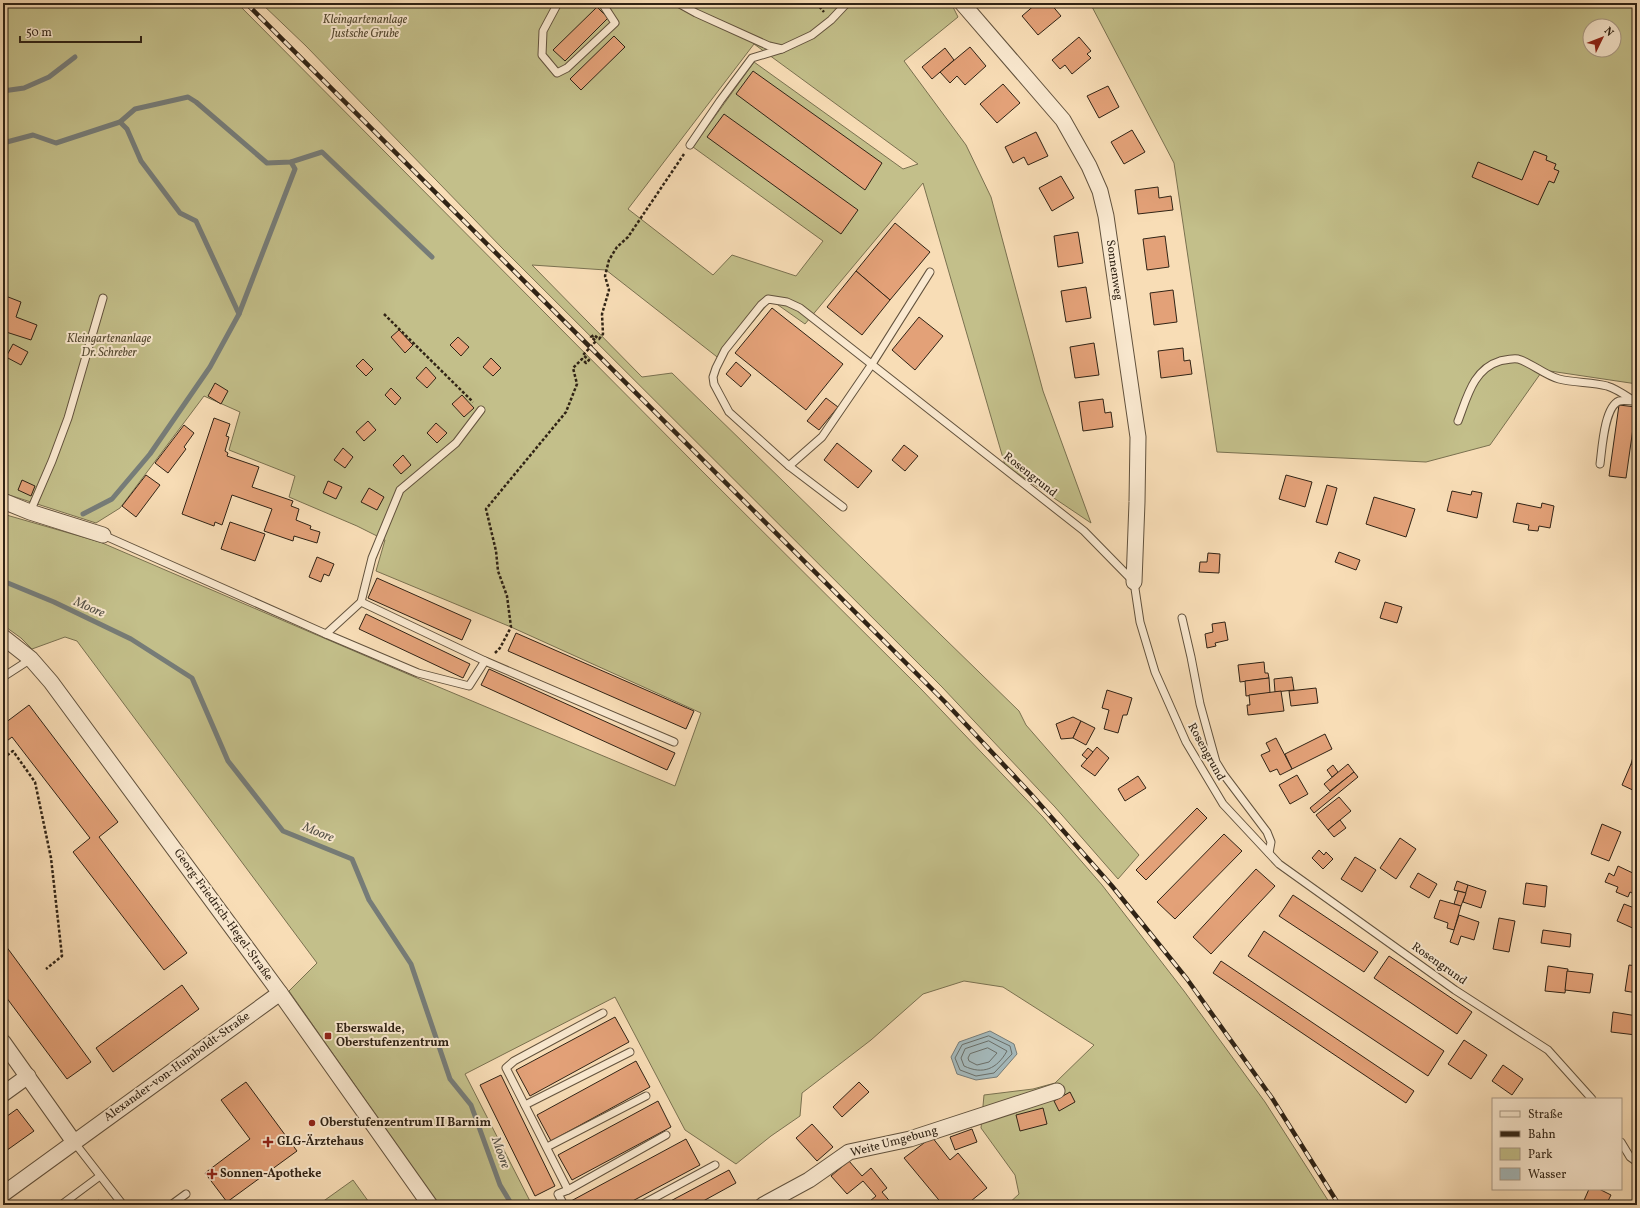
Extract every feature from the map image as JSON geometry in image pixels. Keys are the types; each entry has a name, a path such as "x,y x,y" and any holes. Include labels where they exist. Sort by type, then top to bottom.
{"street":[{"name":"Sonnenweg","path":"962,3 1063,120 1089,166 1100,191 1106,216 1138,437 1134,582"},
{"path":"3,502 103,535"},
{"name":"Georg-Friedrich-Hegel-Straße","path":"3,637 31,659 51,682 280,993 430,1205"},
{"name":"Alexander-von-Humboldt-Straße","path":"3,1194 280,993"},
{"path":"3,1042 74,1142"},
{"path":"3,1094 28,1076"},
{"name":"Weite Umgebung","path":"763,1205 809,1180 848,1152 910,1139 1057,1091"}],"lane":[{"path":"558,3 543,31 542,55 557,73 566,68 615,23 602,3"},
{"path":"678,3 696,13 769,46 782,49"},
{"path":"690,145 752,58 782,49 812,35 831,20 847,3"},
{"path":"844,507 789,466 822,437 872,364 930,272"},
{"path":"30,512 52,461 68,418 104,298"},
{"name":"Rosengrund","path":"789,466 728,412 714,384 713,377 725,350 761,305 768,299 787,302 800,308 1084,531 1134,582 1140,622 1155,672 1186,742 1223,804 1279,864 1455,990 1548,1050 1591,1098"},
{"path":"1458,421 1470,389 1479,373 1495,363 1507,359 1517,359 1557,379 1609,386 1635,401"},
{"path":"1600,464 1607,416 1611,408 1618,401 1635,401"},
{"path":"326,634 361,602 372,558 400,490 456,443 481,410"},
{"path":"103,535 418,673 469,686 485,661"},
{"path":"361,602 485,661 674,742"},
{"path":"1182,618 1200,704 1216,762 1267,832 1271,842 1269,853"},
{"path":"3,677 31,659"},
{"path":"568,1190 506,1068 514,1061 603,1013"},
{"path":"525,1106 630,1052"},
{"path":"547,1147 646,1096"},
{"path":"564,1205 558,1194 568,1190 666,1135"},
{"path":"74,1142 123,1205"},
{"path":"1622,1144 1630,1157 1637,1162"},
{"path":"641,1205 715,1165"},
{"path":"61,1205 100,1176"},
{"path":"171,1205 186,1194"}],"path":[{"path":"485,661 500,648 511,627 507,596 498,571 496,550 486,509 566,412 577,384 573,368 582,359 586,363 589,360 584,354 596,341 592,337 594,335 599,339 603,334 602,314 609,290 605,276 609,260 617,247 628,237 690,145"},
{"path":"384,314 481,410"},
{"path":"3,758 13,751 35,782 51,858 62,956 46,969"}],"green space":[{"name":"Kleingartenanlage Dr. Schreber","path":"3,3 237,3 922,690 1043,817 1102,885 1184,991 1265,1102 1331,1205 1007,1205 1019,1194 1015,1175 981,1128 984,1095 1033,1089 1055,1083 1094,1045 1003,987 964,981 923,994 871,1040 802,1093 800,1116 771,1136 736,1164 685,1130 615,997 465,1074 532,1205 439,1205 289,991 317,963 77,641 65,637 32,649 21,638 3,625 3,514 100,542 410,675 675,786 701,713 511,627 376,571 385,540 357,526 289,497 295,476 229,450 240,412 204,396 120,508 96,523 3,493"},
{"name":"Kleingartenanlage Justsche Grube","path":"261,3 951,3 958,17 904,61 966,145 991,197 1043,391 1091,523 1005,465 923,183 805,324 771,300 721,360 606,270 532,265 642,377 672,373 1019,711 1026,725 1139,855 1118,879 1055,807 942,687 503,249 306,46","holes":["754,44 918,164 903,169 754,62 693,147 823,241 796,276 732,255 713,275 628,209"]},
{"path":"1090,3 1637,3 1637,384 1543,370 1490,445 1426,462 1217,452 1174,163"},
{"path":"353,1180 371,1205 318,1205"}],"water":[{"path":"990,1031 1014,1044 1017,1054 997,1077 976,1080 957,1074 951,1057 959,1042"}],"building":[{"path":"1037,3 1050,3 1061,16 1038,35 1022,16"},
{"path":"597,7 608,18 565,61 553,50"},
{"path":"614,36 625,47 581,90 570,79"},
{"path":"1079,37 1091,51 1087,54 1091,58 1072,74 1065,65 1060,69 1052,60"},
{"path":"970,47 986,66 965,85 957,76 950,83 940,72"},
{"path":"945,48 954,60 932,79 922,67"},
{"path":"753,71 882,163 865,190 736,94"},
{"path":"1003,84 1020,103 997,123 980,104"},
{"path":"1108,86 1119,107 1099,118 1087,96"},
{"path":"724,114 858,210 841,234 707,137"},
{"path":"1132,130 1145,152 1124,164 1111,142"},
{"path":"1036,132 1048,156 1028,165 1024,157 1013,163 1005,147"},
{"path":"1534,151 1547,156 1546,160 1556,164 1554,169 1559,171 1554,183 1549,181 1538,205 1472,177 1478,162 1522,180"},
{"path":"1061,176 1074,198 1052,211 1039,188"},
{"path":"1158,187 1159,198 1171,196 1173,210 1138,214 1135,190"},
{"path":"895,223 930,252 890,300 856,271"},
{"path":"1078,232 1083,263 1058,267 1054,236"},
{"path":"1165,236 1169,267 1147,270 1143,239"},
{"path":"856,271 890,300 862,335 827,307"},
{"path":"1086,287 1091,318 1066,322 1061,291"},
{"path":"1173,290 1177,322 1154,325 1150,293"},
{"path":"3,295 21,302 16,317 37,325 31,340 3,331"},
{"path":"772,308 843,364 806,410 735,353"},
{"path":"919,317 943,336 915,370 892,350"},
{"path":"399,330 413,345 405,353 391,337"},
{"path":"458,337 469,347 461,356 450,345"},
{"path":"1094,343 1099,375 1075,378 1070,347"},
{"path":"13,344 28,352 21,365 6,357"},
{"path":"1183,348 1184,361 1190,360 1192,374 1161,378 1158,351"},
{"path":"491,358 501,368 493,376 483,367"},
{"path":"363,359 373,369 366,376 356,366"},
{"path":"736,362 751,375 741,387 726,374"},
{"path":"426,367 436,378 427,388 416,378"},
{"path":"215,383 228,391 221,404 208,396"},
{"path":"391,388 401,398 395,405 385,395"},
{"path":"462,395 474,408 464,417 452,404"},
{"path":"826,398 838,407 819,430 807,421"},
{"path":"1103,399 1105,413 1111,412 1113,427 1083,431 1079,402"},
{"path":"1619,405 1636,407 1626,478 1609,476"},
{"path":"214,418 230,424 226,436 229,437 225,451 228,453 227,456 259,467 252,487 293,501 291,506 299,509 296,520 311,526 310,529 320,532 317,543 294,536 293,541 264,531 272,509 232,495 222,525 215,522 214,526 182,514"},
{"path":"368,421 376,430 364,441 356,432"},
{"path":"436,423 447,433 437,443 427,433"},
{"path":"184,425 194,433 184,447 186,449 168,473 155,463"},
{"path":"837,443 872,471 858,488 824,460"},
{"path":"904,445 918,456 905,471 892,460"},
{"path":"343,448 353,457 345,468 334,460"},
{"path":"403,455 411,465 401,474 393,465"},
{"path":"146,475 160,485 136,517 122,506"},
{"path":"1286,475 1312,482 1305,507 1279,499"},
{"path":"22,480 35,486 31,496 18,490"},
{"path":"328,481 342,487 336,499 323,493"},
{"path":"1327,485 1337,488 1327,525 1316,522"},
{"path":"369,488 384,497 377,510 361,502"},
{"path":"1452,491 1471,495 1472,491 1482,493 1477,518 1447,511"},
{"path":"1374,497 1415,509 1406,537 1366,524"},
{"path":"1517,503 1541,508 1542,503 1554,506 1550,528 1539,526 1538,531 1528,530 1529,525 1513,522"},
{"path":"230,522 265,534 255,561 221,549"},
{"path":"1339,552 1360,560 1356,570 1335,562"},
{"path":"1208,553 1220,554 1219,573 1199,572 1200,562 1207,562"},
{"path":"317,557 334,564 329,576 324,574 321,582 309,577"},
{"path":"377,578 471,620 462,640 368,598"},
{"path":"1385,602 1402,607 1397,623 1380,618"},
{"path":"366,614 470,664 463,678 359,629"},
{"path":"1225,622 1228,640 1215,643 1216,646 1207,648 1205,634 1213,632 1212,624"},
{"path":"516,633 694,711 686,729 508,651"},
{"path":"1264,662 1265,673 1268,673 1269,678 1240,682 1238,665"},
{"path":"489,669 675,753 667,770 481,685"},
{"path":"1292,677 1294,690 1275,692 1274,679"},
{"path":"1269,678 1270,693 1246,696 1245,681"},
{"path":"1316,688 1318,703 1291,706 1289,691"},
{"path":"1107,690 1132,698 1127,715 1123,715 1118,733 1104,729 1109,710 1102,708"},
{"path":"1281,691 1284,711 1248,715 1247,705 1250,705 1249,695"},
{"path":"29,705 118,822 99,837 187,953 164,970 73,852 90,838 12,737 3,744 3,721 5,723"},
{"path":"1073,717 1081,721 1073,738 1061,739 1056,724"},
{"path":"1081,721 1095,728 1086,745 1073,738"},
{"path":"1325,734 1332,749 1292,769 1285,754"},
{"path":"1276,738 1292,769 1280,775 1277,769 1270,772 1261,755 1270,751 1266,743"},
{"path":"1637,743 1637,766 1631,764"},
{"path":"1097,747 1109,758 1095,776 1081,766"},
{"path":"1088,748 1093,752 1087,759 1082,755"},
{"path":"1348,764 1354,772 1330,791 1324,784"},
{"path":"1631,764 1637,767 1637,792 1622,785"},
{"path":"1333,765 1338,772 1332,777 1327,770"},
{"path":"1354,772 1358,777 1314,813 1310,808"},
{"path":"1297,775 1308,794 1290,804 1279,785"},
{"path":"1138,776 1146,788 1125,801 1118,789"},
{"path":"1339,797 1351,811 1328,830 1316,815"},
{"path":"1197,808 1207,818 1146,880 1136,870"},
{"path":"1340,820 1346,828 1334,837 1328,830"},
{"path":"1602,824 1621,832 1609,861 1591,854"},
{"path":"1224,834 1242,851 1175,919 1157,902"},
{"path":"1400,838 1416,849 1396,879 1380,868"},
{"path":"1319,850 1324,855 1326,852 1333,859 1323,869 1312,858"},
{"path":"1355,857 1376,870 1362,892 1341,879"},
{"path":"1618,866 1637,875 1637,882 1632,893 1630,892 1628,897 1616,892 1618,887 1605,882 1609,873 1614,876"},
{"path":"1256,869 1275,886 1211,954 1193,937"},
{"path":"1418,873 1437,884 1429,898 1410,887"},
{"path":"1457,881 1468,885 1466,893 1454,890"},
{"path":"1526,883 1547,886 1545,907 1523,904"},
{"path":"1468,885 1486,891 1481,908 1463,902"},
{"path":"1458,891 1466,893 1461,906 1454,904"},
{"path":"1293,895 1378,952 1364,972 1279,916"},
{"path":"1440,900 1461,906 1454,930 1447,928 1448,923 1434,918"},
{"path":"1624,904 1637,909 1637,930 1617,921"},
{"path":"1459,915 1479,922 1474,940 1461,936 1458,945 1450,942"},
{"path":"1499,918 1515,921 1509,952 1493,949"},
{"path":"1543,930 1571,934 1570,947 1541,943"},
{"path":"1264,931 1444,1051 1428,1076 1248,956"},
{"path":"3,942 91,1062 67,1079 3,993"},
{"path":"1636,950 1637,960 1634,960"},
{"path":"1389,956 1472,1012 1457,1034 1374,978"},
{"path":"1221,961 1414,1091 1406,1103 1213,973"},
{"path":"1629,965 1637,966 1637,993 1625,991"},
{"path":"1548,966 1568,969 1565,993 1545,991"},
{"path":"1567,971 1593,974 1590,993 1565,990"},
{"path":"182,985 199,1009 113,1072 96,1048"},
{"path":"1613,1012 1637,1016 1636,1035 1611,1032"},
{"path":"615,1017 629,1042 530,1096 516,1070"},
{"path":"1464,1040 1487,1055 1471,1079 1448,1064"},
{"path":"636,1061 650,1087 551,1141 537,1115"},
{"path":"1503,1065 1523,1079 1512,1095 1492,1081"},
{"path":"501,1075 555,1186 535,1196 480,1085"},
{"name":"GLG-Ärztehaus","path":"246,1082 297,1151 227,1202 205,1173 250,1139 221,1100"},
{"path":"859,1082 869,1092 842,1117 833,1107"},
{"path":"1070,1092 1075,1102 1059,1111 1054,1101"},
{"path":"658,1101 671,1127 572,1180 558,1155"},
{"path":"1043,1108 1047,1124 1020,1131 1016,1115"},
{"path":"17,1109 34,1131 3,1153 3,1119"},
{"path":"812,1124 833,1147 817,1161 796,1138"},
{"path":"972,1129 977,1142 955,1150 950,1137"},
{"path":"932,1137 950,1160 958,1153 987,1188 966,1205 943,1205 904,1158"},
{"path":"686,1139 700,1165 625,1205 573,1205 571,1201"},
{"path":"849,1161 862,1176 871,1168 887,1188 882,1192 893,1205 873,1205 870,1201 876,1196 863,1181 847,1194 831,1176"},
{"path":"729,1170 736,1183 696,1205 663,1205"},
{"path":"1589,1190 1601,1190 1611,1195 1606,1205 1582,1205"},
{"path":"99,1200 102,1205 92,1205"}],"waterway":[{"path":"3,91 24,88 49,77 75,57"},
{"path":"3,143 33,135 56,143 120,122 135,109 188,97 196,102 267,163 291,162 322,152 432,257"},
{"path":"83,514 112,499 150,454 210,367 239,314 196,221 180,213 141,161 127,129 120,122"},
{"path":"239,314 295,169 291,162"},
{"name":"Moore","path":"3,581 54,602 131,639 192,678 228,761 283,831 352,859 369,900 411,964 450,1079 471,1105 500,1185 512,1205"}],"railway":[{"path":"246,3 945,702 1030,793 1112,886 1187,979 1272,1098 1339,1205"}],"place":[{"name":"Eberswalde, Oberstufenzentrum","path":"328,1036"},
{"name":"Oberstufenzentrum II Barnim","path":"312,1123"},
{"name":"GLG-Ärztehaus","path":"268,1142"},
{"name":"Sonnen-Apotheke","path":"212,1174"}]}
